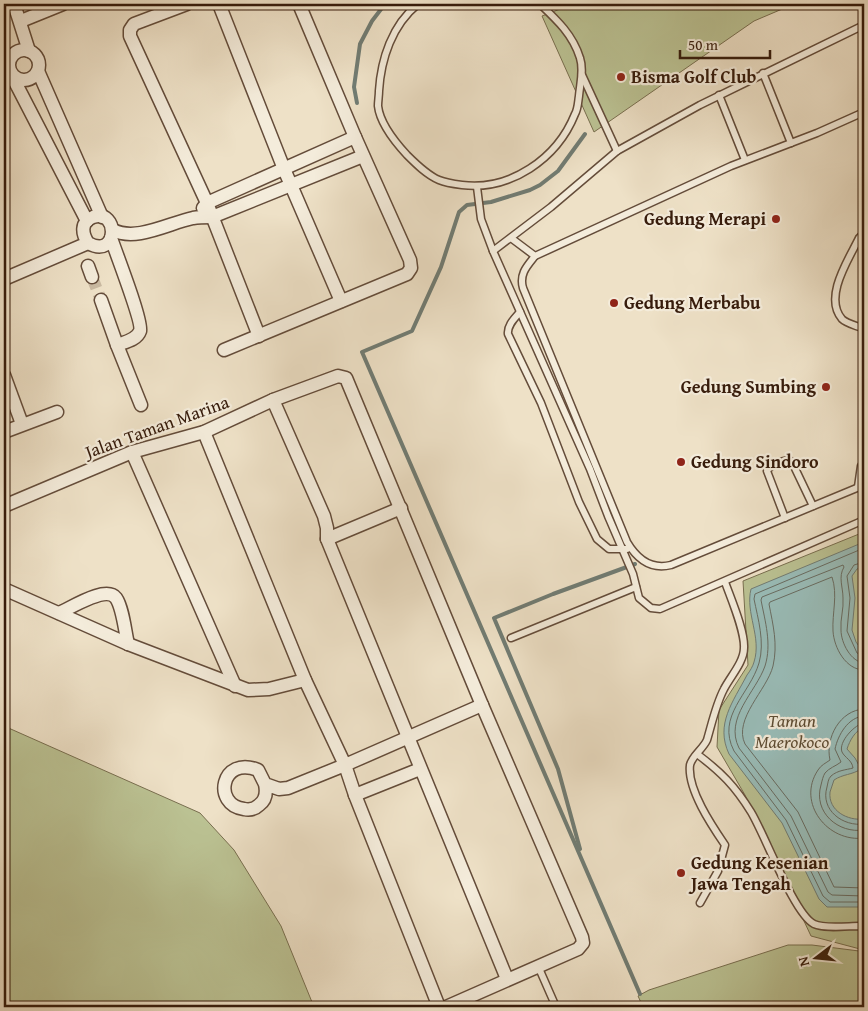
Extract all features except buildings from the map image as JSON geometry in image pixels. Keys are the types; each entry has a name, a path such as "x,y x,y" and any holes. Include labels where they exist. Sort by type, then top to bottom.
{"street":[{"path":"8,65 18,80 30,80 38,71 39,65 38,59 30,51 14,4"},
{"path":"20,21 63,4"},
{"path":"187,4 134,24 129,32 207,202 259,336"},
{"path":"219,4 284,169 341,301"},
{"path":"224,350 407,274 411,268 410,260 363,156 299,4"},
{"path":"30,51 18,51 10,59 8,65 86,221"},
{"path":"38,71 102,216 111,224 126,283 141,326 140,332 136,337 117,345"},
{"path":"195,218 207,202 355,137"},
{"path":"112,234 138,234 195,218 212,217 363,156"},
{"path":"102,216 93,216 86,221 83,228 83,236 88,243 100,246 106,244 112,234"},
{"path":"4,279 88,243"},
{"path":"101,300 141,405"},
{"path":"4,375 22,424"},
{"name":"Jalan Taman Marina","path":"4,506 132,452 204,432 273,400 338,376 344,377 348,382 401,508"},
{"path":"273,400 324,516 327,539 406,737 507,979"},
{"path":"4,432 58,412"},
{"path":"204,432 305,680 344,765 354,795 439,1007"},
{"path":"132,452 235,686"},
{"path":"327,539 401,508 482,705 582,937 583,943 578,949 446,1007"},
{"path":"4,589 128,644 248,690 258,691 305,680"},
{"path":"59,613 97,595 109,594 116,597 128,644"},
{"path":"265,784 279,789 288,788 482,705"},
{"path":"354,795 420,769"}],"lane":[{"path":"418,4 400,23 384,55 380,74 378,107 385,126 395,143 426,172 438,180 447,183 478,187 512,179 532,168 552,151 563,138 576,113 582,75 581,59 563,25 540,4"},
{"path":"493,251 551,208 618,151 719,95 864,26"},
{"path":"763,73 791,143"},
{"path":"582,75 618,151"},
{"path":"719,95 745,160"},
{"path":"864,112 745,160 535,256 523,273 522,281 523,288 631,549 642,560 657,566 667,566 861,486 861,466 864,460"},
{"path":"478,187 481,219 493,251 590,469 633,574 642,602 656,609 725,582 826,535 864,520"},
{"path":"864,233 859,238 835,290 836,306 843,320 864,329"},
{"path":"511,238 535,256"},
{"path":"520,312 510,324 508,334 541,403 579,502 597,539 609,549 631,549"},
{"path":"785,518 766,471 782,461 789,460 792,462 813,506"},
{"path":"700,903 718,871 725,845 712,826 691,780 690,764 705,744 721,695 741,659 744,648 742,633 725,582"},
{"path":"511,638 636,587"},
{"path":"697,754 726,776 751,813 798,907 809,920 819,926 859,926 864,928"},
{"path":"538,966 556,1007"}],"green space":[{"name":"Bisma Golf Club","path":"573,4 794,4 754,21 594,132 542,16"},
{"name":"Taman Maerokoco","path":"864,532 864,955 860,949 811,936 745,795 717,747 719,710 748,665 743,581"},
{"path":"4,726 200,813 234,850 281,926 314,1007 4,1007"},
{"path":"788,945 812,945 859,951 864,964 864,1007 643,1007 638,996 649,990"}],"water":[{"name":"Taman Maerokoco","path":"864,542 864,566 857,569 852,576 855,598 852,630 856,642 864,653 864,727 853,736 847,749 861,769 834,780 830,799 832,805 840,813 852,818 864,819 864,907 827,907 819,899 782,823 729,754 725,743 725,723 731,704 753,665 756,653 750,607 751,589"}],"waterway":[{"path":"357,103 354,87 360,44 372,21 385,4"},
{"path":"585,134 558,171 540,185 491,202 467,205 459,212 441,267 412,331 362,352 640,994"},
{"path":"580,849 558,769 494,618 635,564"}],"tunnel":[{"path":"92,277 101,300"}],"place":[{"name":"Bisma Golf Club","path":"621,77"},
{"name":"Gedung Merapi","path":"776,219"},
{"name":"Gedung Merbabu","path":"614,303"},
{"name":"Gedung Sumbing","path":"826,387"},
{"name":"Gedung Sindoro","path":"681,462"},
{"name":"Gedung Kesenian Jawa Tengah","path":"681,873"}]}
